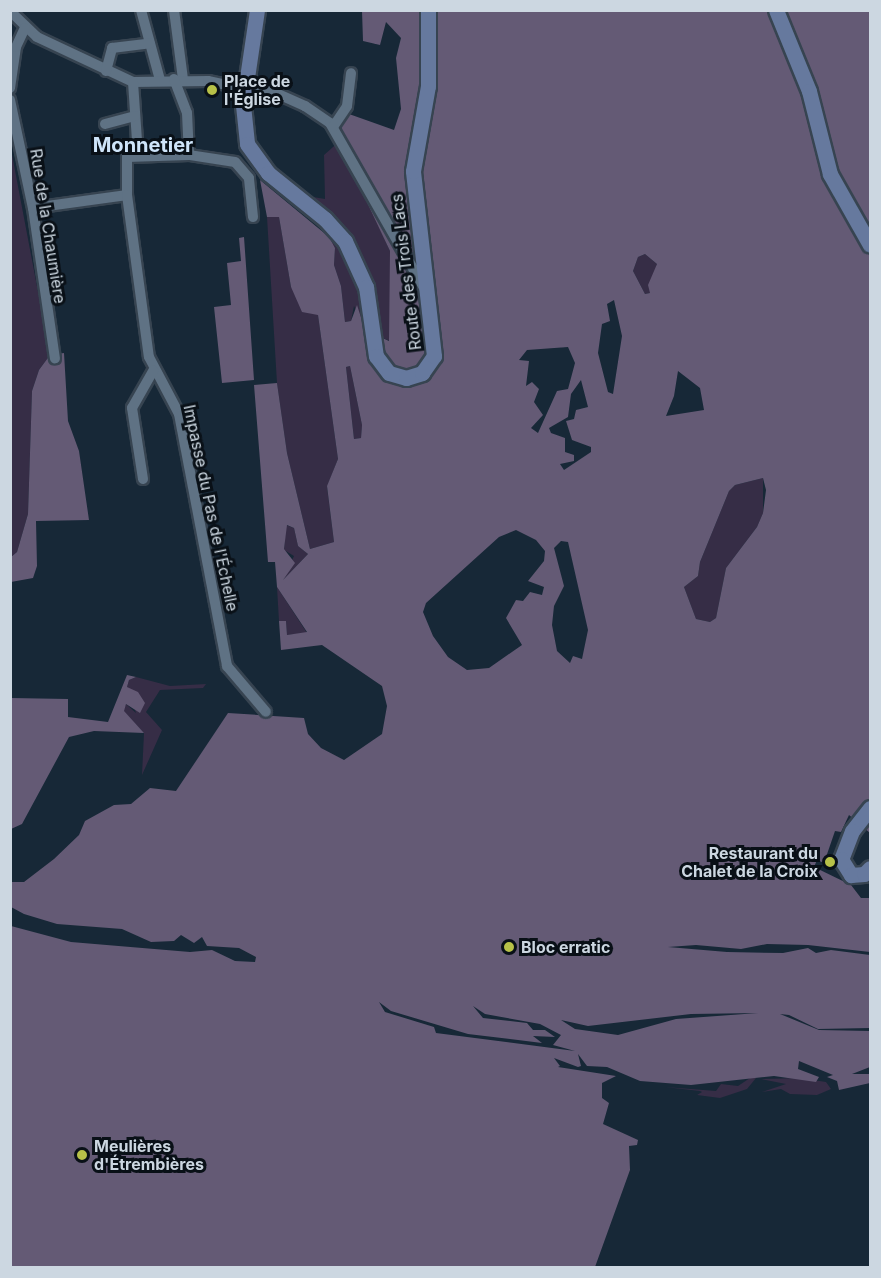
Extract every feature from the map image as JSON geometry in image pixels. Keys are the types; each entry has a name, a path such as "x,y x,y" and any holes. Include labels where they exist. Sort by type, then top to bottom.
{"street":[{"path":"141,10 160,80"},
{"path":"174,10 178,79 187,113 189,155"},
{"path":"247,85 257,10"},
{"name":"Route des Trois Lacs","path":"247,85 244,126 247,144 259,165 325,219 351,250 366,287 376,356 385,370 395,376 417,375 432,361 413,171 429,86 428,10"},
{"path":"776,10 809,91 830,174 870,245"},
{"path":"10,11 25,28 106,71 133,82 178,79 247,85 305,106 333,127 426,291"},
{"path":"10,88 15,47 25,28"},
{"path":"106,71 112,48 150,43"},
{"path":"333,127 347,106 351,73"},
{"path":"133,82 138,155 189,155 241,166 249,178 253,217"},
{"name":"Rue de la Chaumière","path":"10,100 33,208 55,358"},
{"path":"105,124 135,116"},
{"name":"Impasse du Pas de l'Échelle","path":"138,155 127,157 125,162 141,307 153,371 179,414 227,666 266,712"},
{"path":"33,208 128,195"},
{"path":"143,479 132,408 153,371"},
{"path":"870,808 852,831 841,859 843,867 851,875 864,873 870,868"}],"shaded area":[{"path":"362,11 870,11 870,833 849,815 841,832 835,831 824,863 817,860 814,867 851,885 861,898 870,898 870,952 808,945 767,944 741,949 696,945 668,947 727,952 783,953 808,948 816,953 831,950 870,955 870,1028 818,1029 789,1015 780,1014 819,1030 870,1031 870,1067 852,1074 870,1074 870,1083 839,1090 837,1081 827,1077 833,1075 799,1061 798,1069 819,1077 816,1082 774,1076 691,1085 640,1081 607,1067 587,1066 578,1054 581,1066 578,1067 554,1058 560,1066 558,1067 616,1076 602,1083 602,1098 609,1103 603,1124 638,1140 637,1145 629,1146 630,1170 595,1267 11,1267 11,926 71,942 190,952 212,950 235,961 255,962 256,957 239,948 207,946 202,937 194,943 181,935 174,941 151,942 122,929 57,924 24,914 11,907 11,882 24,882 54,859 79,835 85,821 114,805 131,804 150,788 176,791 228,713 304,718 308,734 321,748 344,760 382,734 387,706 382,686 322,645 281,650 279,621 286,621 287,635 307,632 277,587 275,562 268,562 254,385 277,383 287,453 310,549 334,542 327,486 338,459 318,315 302,312 291,287 279,217 267,217 260,180 329,237 335,248 334,265 341,286 345,322 351,321 357,305 365,330 389,341 390,251 348,162 341,126 349,114 394,130 401,109 396,58 401,38 386,22 380,45 363,41","holes":["645,254 657,264 648,285 650,293 645,294 633,271 638,257","614,300 622,336 613,394 608,392 598,353 602,324 610,321 607,304","568,347 575,363 568,389 557,391 538,433 531,428 543,415 534,402 539,389 532,382 526,386 529,361 519,360 527,350","350,366 362,425 361,438 354,439 346,367","678,371 700,388 704,410 666,416 674,396","581,380 588,407 576,410 574,419 566,421 572,440 591,447 591,452 564,470 560,464 574,461 574,455 565,452 565,438 551,433 549,428 568,417 571,394","763,478 766,490 763,513 757,527 726,568 716,618 710,622 696,619 684,587 698,576 700,562 729,491 735,485","287,525 294,528 298,546 308,554 283,580 295,563 284,549","516,530 536,540 545,551 544,561 528,581 544,587 542,595 530,592 523,601 516,600 506,618 522,645 489,668 467,670 448,657 433,636 423,612 426,603 499,537","561,541 568,542 588,630 582,659 573,656 570,663 557,651 552,625 554,606 564,586 554,548","379,1002 391,1011 468,1034 542,1043 533,1036 555,1037 545,1030 533,1030 527,1023 483,1018 473,1006 485,1014 540,1024 561,1035 553,1045 575,1051 436,1033 434,1027 385,1012","758,1013 676,1019 618,1035 575,1029 561,1020 588,1026 691,1014"]},
{"path":"341,140 390,251 390,341 383,338 375,286 355,241 313,197 325,199 324,155"},
{"path":"10,144 50,355 39,370 32,391 28,514 17,552 11,557"},
{"path":"307,210 339,243 360,290 365,330 354,306 351,321 345,322 341,286 334,265 335,248 321,227 304,214"},
{"path":"267,217 279,217 291,287 318,315 338,459 327,487 334,542 310,549 287,453 277,383"},
{"path":"244,237 254,380 222,383 214,307 231,305 227,263 241,261 239,238"},
{"path":"645,254 657,264 650,293 645,294 633,271 638,257"},
{"path":"64,353 68,421 79,451 89,520 36,521 37,566 33,578 11,582 11,557 17,552 28,514 32,391 39,370 50,355"},
{"path":"350,366 362,425 361,438 354,439 346,367"},
{"path":"763,478 763,513 757,527 726,568 716,618 710,622 696,619 684,587 698,576 700,562 729,491 735,485"},
{"path":"286,525 294,528 298,546 308,554 282,581 294,556 284,550"},
{"path":"277,587 307,633 287,635 286,621 279,621"},
{"path":"127,675 136,677 129,680 127,687 138,692 145,703 140,713 126,704 124,711 144,733 94,731 69,737 22,824 11,829 11,698 68,699 68,717 108,722"},
{"path":"136,677 170,686 206,684 203,688 160,690 146,712 162,730 142,775 144,733 123,711 126,704 136,713 127,687 129,680"},
{"path":"750,1078 756,1078 747,1089 720,1098 697,1095 702,1092 700,1091 665,1087 716,1091 721,1084 738,1086"},
{"path":"800,1078 826,1082 831,1089 817,1095 790,1094 781,1089 762,1092 786,1084 761,1079"}],"place":[{"name":"Place de l'Église","path":"212,90"},
{"name":"Restaurant du Chalet de la Croix","path":"830,862"},
{"name":"Bloc erratic","path":"509,947"},
{"name":"Meulières d'Étrembières","path":"82,1155"}],"district":[{"name":"Monnetier","path":"143,145"}]}
